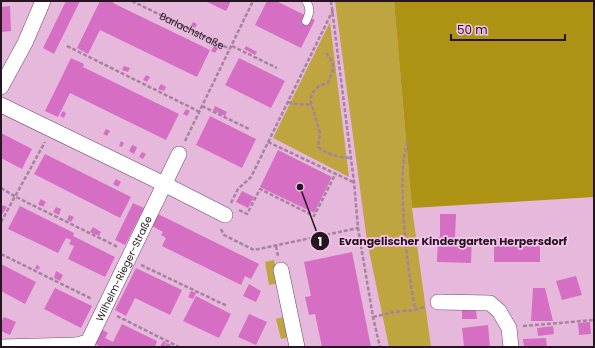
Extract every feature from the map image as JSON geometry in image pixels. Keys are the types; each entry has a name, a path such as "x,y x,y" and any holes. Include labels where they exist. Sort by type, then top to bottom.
{"street":[{"path":"1,87 25,43 43,1"},
{"path":"1,106 52,129 225,215"},
{"name":"Wilhelm-Rieger-Straße","path":"78,346 88,342 179,154"},
{"path":"281,270 297,347"},
{"path":"438,302 490,302 499,311 509,328 511,347"},
{"path":"1,346 78,346"}],"lane":[{"path":"306,1 310,8 306,21"}],"path":[{"name":"Barlachstraße","path":"132,1 230,49"},
{"path":"179,154 253,1"},
{"path":"331,1 354,182 358,228 373,316 380,347"},
{"path":"333,10 251,177 238,189 230,205 248,214 260,189 314,216 336,173"},
{"path":"67,46 200,112"},
{"path":"232,46 277,68"},
{"path":"326,53 334,66 328,83 319,86 313,92 310,99 320,133 318,147 331,155 351,158"},
{"path":"288,102 312,105"},
{"path":"202,106 249,129"},
{"path":"1,222 52,129"},
{"path":"268,142 354,182"},
{"path":"407,142 402,172 403,216 407,265 415,310"},
{"path":"1,188 227,306"},
{"path":"225,215 219,226 224,235 254,250 358,228"},
{"path":"1,254 179,347"},
{"path":"373,316 415,310 438,302"},
{"path":"509,328 594,320"}],"shaded area":[{"path":"335,1 394,1 412,208 431,347 389,347 367,241"},
{"path":"394,1 594,1 594,197 412,208"},
{"path":"330,22 349,177 273,138"},
{"path":"274,260 279,283 269,285 265,262"},
{"path":"287,316 291,337 281,339 276,319"}],"building":[{"path":"66,1 80,1 54,54 43,48"},
{"path":"100,1 114,1 113,3 210,50 197,77 100,30 88,54 77,48"},
{"path":"205,1 231,1 226,11"},
{"path":"267,1 276,1 315,20 301,48 255,25"},
{"path":"10,6 11,31 1,32 1,7"},
{"path":"193,22 197,24 195,28 191,26"},
{"path":"214,46 218,48 215,53 211,51"},
{"path":"246,46 257,52 255,55 244,49"},
{"path":"71,58 84,64 83,67 179,114 166,140 70,93 58,117 45,111"},
{"path":"239,58 285,81 271,108 225,85"},
{"path":"124,66 130,68 128,72 122,70"},
{"path":"146,75 150,77 147,82 143,80"},
{"path":"161,84 166,87 164,91 158,89"},
{"path":"215,106 227,112 225,116 213,110"},
{"path":"186,109 190,111 187,116 183,114"},
{"path":"63,111 66,113 64,118 60,116"},
{"path":"210,116 256,139 242,168 196,145"},
{"path":"106,129 110,131 107,136 103,134"},
{"path":"1,133 32,149 22,169 1,158"},
{"path":"121,141 124,143 122,147 119,146"},
{"path":"132,145 137,147 134,154 129,151"},
{"path":"278,150 332,177 314,213 260,187"},
{"path":"142,152 146,154 143,159 139,157"},
{"path":"45,154 131,197 120,218 34,174"},
{"path":"116,179 121,182 118,187 113,184"},
{"path":"242,191 254,197 248,208 236,202"},
{"path":"41,199 46,202 43,207 38,204"},
{"path":"133,203 144,208 125,245 115,240"},
{"path":"3,205 7,207 1,216 1,208"},
{"path":"20,206 74,233 73,236 115,257 105,277 68,259 74,246 69,244 71,240 66,238 58,253 8,229"},
{"path":"56,207 61,209 59,215 53,212"},
{"path":"158,214 259,264 251,279 245,276 241,285 162,246 166,238 161,235 163,232 152,226"},
{"path":"440,214 456,214 455,238 472,238 471,263 437,262 438,237 440,237"},
{"path":"69,215 74,217 71,222 67,220"},
{"path":"93,227 101,232 99,236 90,232"},
{"path":"494,238 540,238 540,262 494,262"},
{"path":"352,252 371,347 322,347 315,314 309,315 305,297 311,296 304,262"},
{"path":"1,264 36,282 25,304 1,291"},
{"path":"37,265 40,267 38,270 35,268"},
{"path":"136,268 182,290 170,315 135,298 126,316 115,310"},
{"path":"56,271 63,275 60,281 54,278"},
{"path":"576,276 582,295 562,300 556,281"},
{"path":"249,284 261,291 256,302 243,296"},
{"path":"55,288 92,306 81,328 44,309"},
{"path":"533,288 545,288 553,321 531,321"},
{"path":"191,291 196,293 193,299 188,297"},
{"path":"196,296 231,314 219,338 183,321"},
{"path":"462,310 476,310 477,319 462,319"},
{"path":"249,314 267,322 256,345 238,337"},
{"path":"4,317 16,322 10,335 1,331 1,322"},
{"path":"590,322 591,334 579,335 578,323"},
{"path":"122,324 157,341 155,347 101,347 94,343 101,329 108,333 105,338 113,342"},
{"path":"488,325 490,347 464,347 462,328"},
{"path":"553,326 554,334 538,336 537,328"},
{"path":"546,338 547,347 524,347 523,339"},
{"path":"163,341 166,343 164,347 160,347"},
{"path":"167,343 171,345 170,347 165,346"}],"place":[{"name":"Evangelischer Kindergarten Herpersdorf","path":"300,187"}]}
